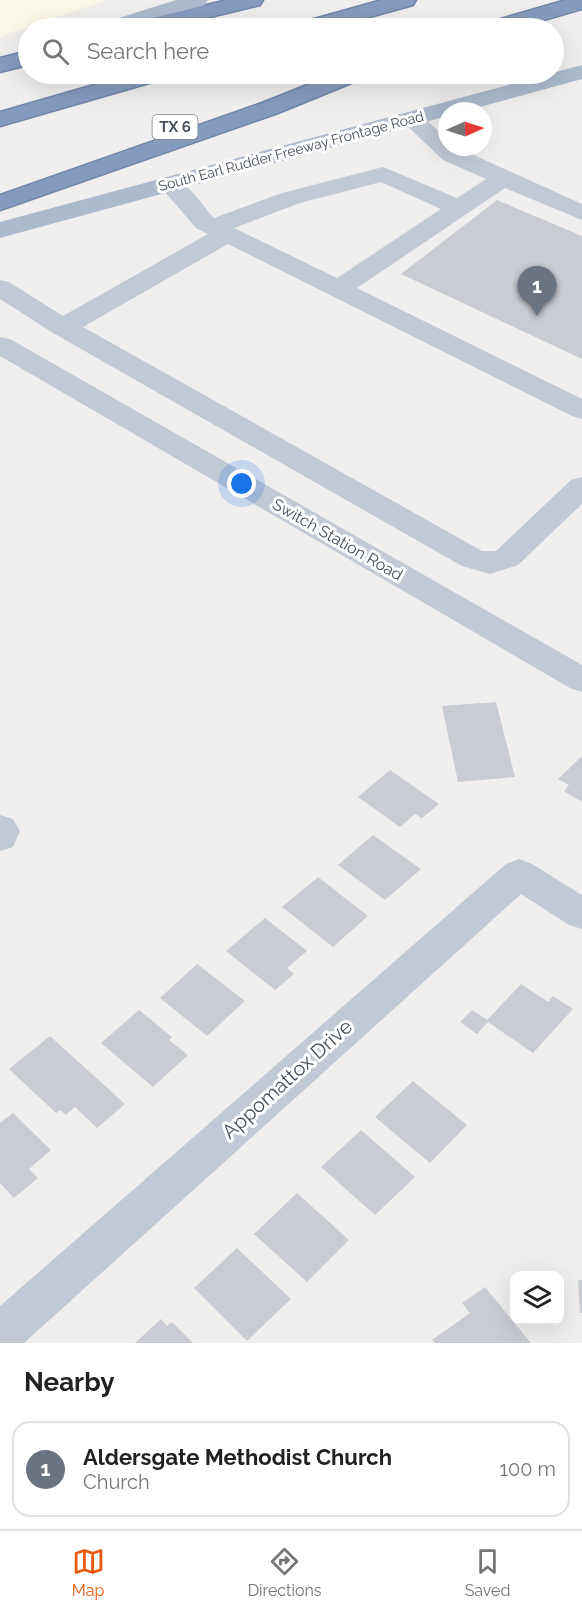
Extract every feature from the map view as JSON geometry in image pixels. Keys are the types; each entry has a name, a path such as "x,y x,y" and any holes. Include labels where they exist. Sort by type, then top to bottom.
{"highway":[{"path":"181,18 252,0"},
{"path":"343,18 405,0"},
{"path":"528,18 582,2"},
{"path":"0,65 18,60"},
{"path":"0,119 121,84"},
{"name":"TX 6","path":"0,180 318,84"},
{"path":"0,203 270,108 327,84"}],"main road":[{"path":"142,18 197,0"},
{"name":"South Earl Rudder Freeway Frontage Road","path":"564,77 582,72"},
{"name":"South Earl Rudder Freeway Frontage Road","path":"0,230 539,84"}],"street":[{"path":"412,119 451,155 582,213"},
{"path":"63,327 220,230 291,198 383,174 459,208"},
{"path":"338,289 504,178"},
{"path":"170,184 205,223 582,410"},
{"path":"0,288 63,327 473,559 490,563 507,558 582,487"},
{"name":"Switch Station Road","path":"0,345 582,680"},
{"path":"0,829 2,831 0,837"},
{"name":"Appomattox Drive","path":"0,1335 519,874 582,915"}],"shaded area":[{"path":"0,0 106,0 54,18 18,18 18,31 0,37"}],"building":[{"path":"497,200 582,236 582,359 401,274"},
{"path":"496,702 515,777 458,782 442,706"},
{"path":"582,756 582,802 564,791 569,785 558,779"},
{"path":"390,770 439,804 422,818 415,814 400,827 358,797"},
{"path":"373,835 421,869 385,900 338,865"},
{"path":"318,877 368,916 333,947 282,907"},
{"path":"265,918 307,951 287,968 294,974 275,990 226,951"},
{"path":"197,964 245,1001 207,1036 160,998"},
{"path":"521,984 548,1002 553,996 573,1009 533,1053 488,1022 477,1034 460,1022 472,1010 487,1020"},
{"path":"139,1010 172,1037 169,1040 188,1055 153,1087 101,1043"},
{"path":"50,1036 125,1104 97,1128 75,1107 66,1115 60,1110 56,1113 9,1069"},
{"path":"413,1081 467,1125 430,1163 375,1117"},
{"path":"13,1113 51,1150 29,1169 38,1178 14,1198 0,1183 0,1123"},
{"path":"361,1130 415,1177 375,1215 321,1167"},
{"path":"297,1193 349,1240 307,1282 254,1234"},
{"path":"237,1248 291,1299 247,1341 194,1288"},
{"path":"578,1280 582,1280 582,1313 580,1313"},
{"path":"485,1287 510,1317 510,1325 516,1325 531,1343 435,1343 432,1340 470,1313 462,1303"},
{"path":"161,1319 167,1326 172,1322 193,1343 135,1343"}],"place":[{"name":"Aldersgate Methodist Church","path":"537,316"}]}
